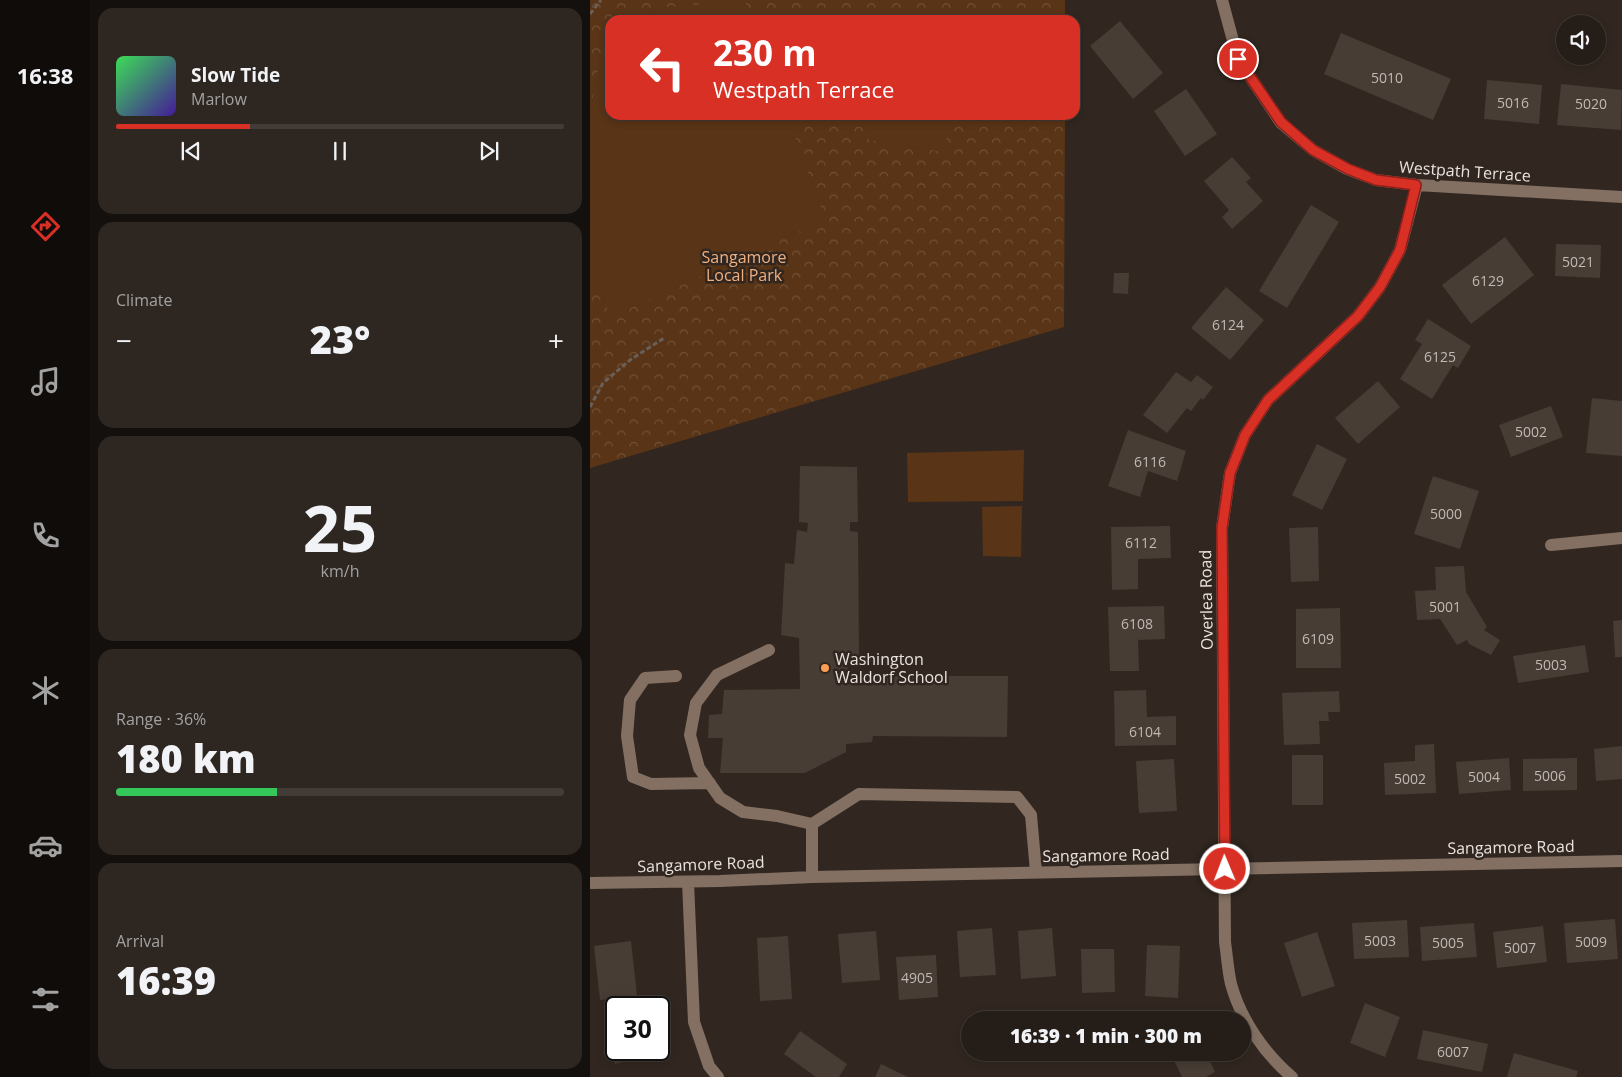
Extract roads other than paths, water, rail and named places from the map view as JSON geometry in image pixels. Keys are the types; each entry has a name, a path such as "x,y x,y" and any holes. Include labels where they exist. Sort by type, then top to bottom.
{"street":[{"name":"Westpath Terrace","path":"1222,0 1238,59 1281,122 1313,150 1348,169 1376,180 1416,185 1622,197"},
{"name":"Overlea Road","path":"1292,1077 1277,1064 1249,1026 1231,984 1225,942 1222,528 1230,473 1245,435 1268,400 1358,316 1380,287 1400,250 1416,185"},
{"path":"1551,545 1622,538"},
{"path":"769,650 717,675 696,703 690,735 699,768 720,798 743,812 777,816 812,824 859,794 1017,797 1031,815 1036,872"},
{"path":"676,676 645,678 630,700 627,736 633,776 651,784 710,783"},
{"path":"812,824 812,877"},
{"name":"Sangamore Road","path":"590,883 1622,861"},
{"path":"688,882 694,1022 709,1066 718,1077"}],"place":[{"name":"Washington Waldorf School","path":"825,668"}],"park label":[{"name":"Sangamore Local Park","path":"744,266"}]}
